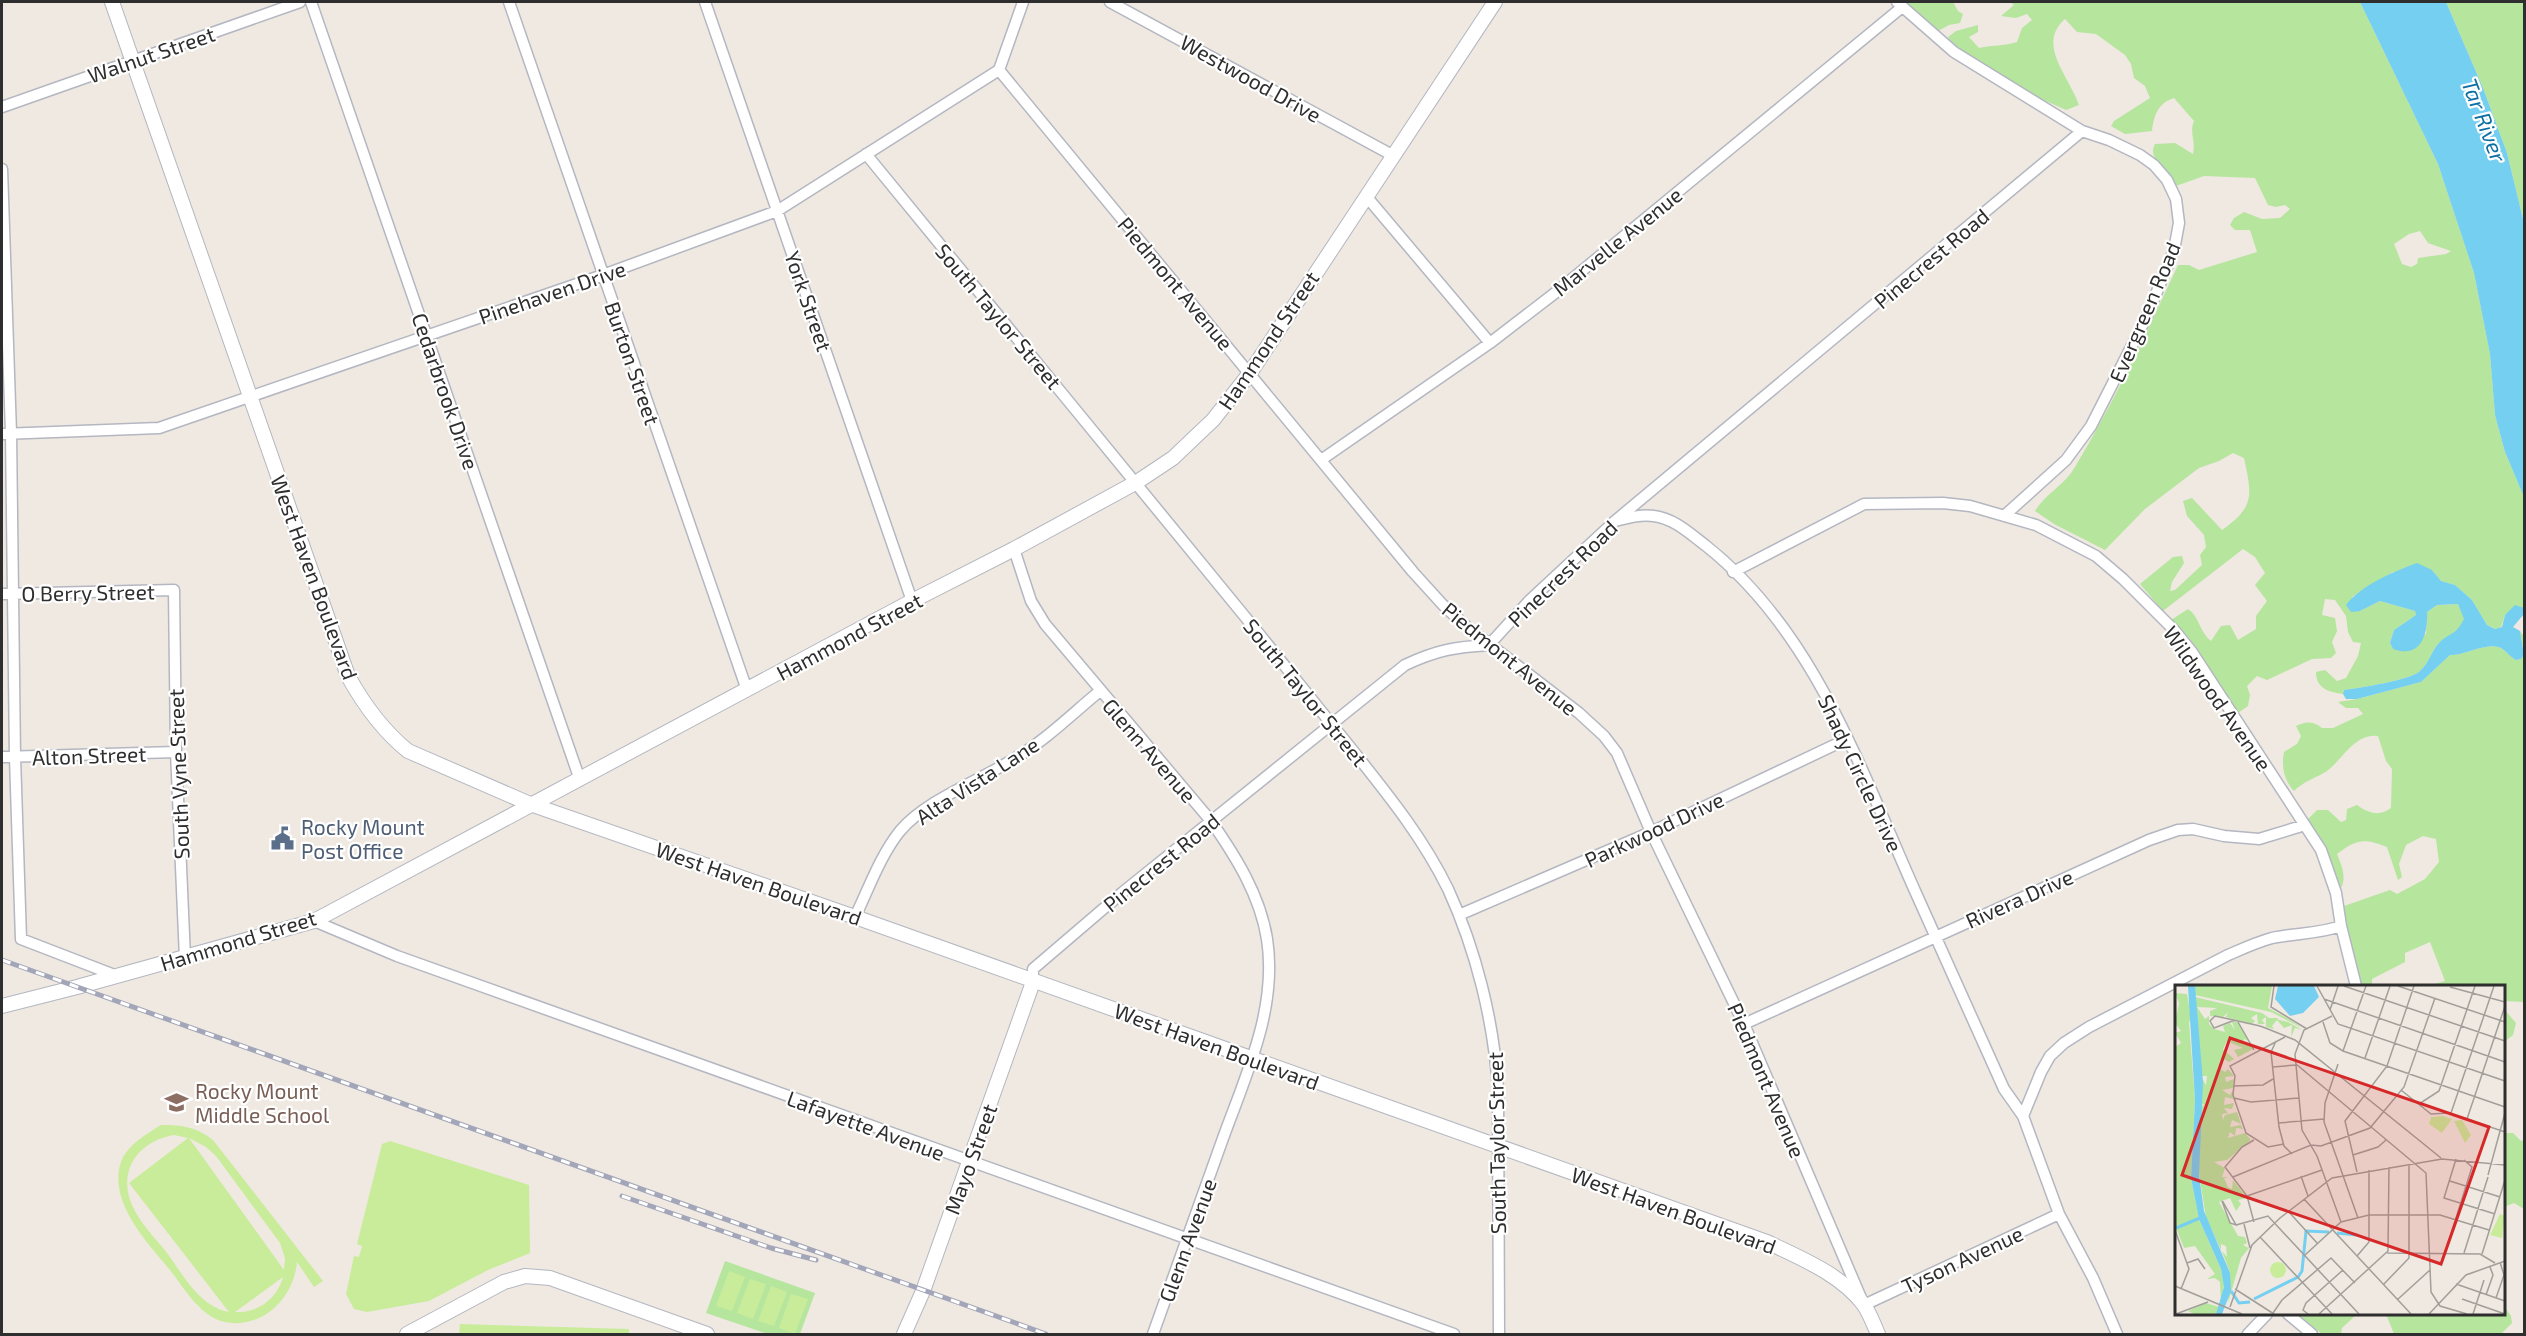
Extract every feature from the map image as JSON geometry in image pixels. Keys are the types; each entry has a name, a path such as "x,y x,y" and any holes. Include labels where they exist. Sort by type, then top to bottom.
{"street":[{"name":"West Haven Boulevard","path":"112,2 344,664 368,709 393,739 408,751 530,804 855,917 1767,1242 1820,1268 1842,1284 1864,1305"},
{"name":"Walnut Street","path":"2,107 300,2"},
{"name":"Cedarbrook Drive","path":"311,2 580,780"},
{"name":"Burton Street","path":"509,2 747,690"},
{"name":"York Street","path":"705,2 912,601"},
{"path":"999,69 1023,2"},
{"name":"Westwood Drive","path":"1110,2 1392,156"},
{"name":"Hammond Street","path":"2,1006 314,921 530,804 580,780 912,601 1014,549 1137,482 1173,458 1213,420 1250,372 1494,2"},
{"name":"Evergreen Road","path":"1899,5 1954,52 2082,131 2109,140 2140,155 2154,165 2167,180 2176,199 2179,223 2174,250 2147,316 2091,426 2066,460 2004,516"},
{"name":"Marvelle Avenue","path":"1321,460 1490,343 1555,293 1899,5"},
{"name":"Pinehaven Drive","path":"6,434 159,428 603,275 777,210 999,69"},
{"name":"Piedmont Avenue","path":"999,69 1420,580 1443,605 1490,645 1579,712 1604,736 1617,753 1651,832 1744,1024 1878,1335"},
{"name":"Pinecrest Road","path":"1033,982 1033,969 1123,892 1405,665 1438,651 1457,646 1490,645 1528,602 1615,521 2082,131"},
{"name":"South Taylor Street","path":"866,154 1137,482 1331,723 1408,819 1432,859 1459,915 1478,978 1496,1052 1499,1335"},
{"path":"2,169 7,594 21,939 117,976"},
{"path":"1366,196 1490,343"},
{"name":"Wildwood Avenue","path":"1733,572 1864,504 1943,503 1970,506 2036,525 2096,556 2123,579 2175,631 2217,689 2321,850 2336,893 2341,926 2356,985"},
{"name":"Shady Circle Drive","path":"1615,521 1637,516 1655,516 1675,522 1723,560 1798,649 1830,703 1847,739 2004,1089 2023,1116 2060,1214"},
{"name":"Glenn Avenue","path":"1014,549 1031,601 1045,624 1211,821 1228,846 1248,882 1261,913 1267,938 1269,988 1261,1032 1153,1335"},
{"name":"O Berry Street","path":"7,594 174,590"},
{"name":"South Vyne Street","path":"174,590 176,752 185,958"},
{"name":"Alta Vista Lane","path":"855,917 888,849 902,829 931,806 1018,756 1100,691"},
{"name":"Parkwood Drive","path":"1459,915 1651,832 1847,739"},
{"name":"Alton Street","path":"2,757 176,752"},
{"name":"Rivera Drive","path":"1744,1024 2149,840 2178,830 2193,829 2224,836 2259,839 2305,825"},
{"name":"Lafayette Avenue","path":"314,921 397,956 1454,1335"},
{"path":"2023,1116 2050,1056 2064,1043 2089,1027 2228,955 2252,945 2341,926"},
{"name":"Mayo Street","path":"904,1335 923,1291 1033,982"},
{"path":"2060,1214 2093,1278 2117,1335"},
{"name":"Tyson Avenue","path":"1864,1305 2060,1214"},
{"path":"407,1335 504,1282 525,1276 550,1278 677,1330 707,1335"},
{"path":"2248,1335 2266,1315"},
{"path":"2289,1315 2312,1335"}],"green space":[{"path":"1902,2 1953,2 1958,11 1963,14 1960,23 1949,25 1938,31"},
{"path":"2010,2 2360,2 2438,164 2474,273 2490,354 2495,415 2505,452 2524,497 2524,608 2505,615 2501,627 2496,629 2487,625 2472,600 2455,585 2441,581 2432,570 2393,572 2352,597 2360,611 2380,601 2415,611 2416,615 2394,630 2390,643 2393,649 2426,634 2427,612 2437,605 2458,604 2465,619 2458,632 2438,644 2420,671 2396,680 2344,690 2343,694 2324,688 2318,682 2316,672 2325,670 2337,681 2346,678 2358,656 2361,643 2353,642 2348,632 2346,616 2335,600 2325,599 2322,615 2335,618 2337,631 2332,642 2336,653 2331,658 2312,659 2267,680 2257,676 2247,686 2250,695 2248,706 2238,713 2196,650 2171,620 2188,609 2211,641 2221,626 2230,625 2238,640 2256,629 2256,616 2267,601 2255,585 2265,573 2255,557 2243,549 2163,611 2140,584 2173,557 2182,556 2184,563 2172,582 2170,591 2175,590 2202,565 2200,555 2206,547 2204,535 2187,516 2183,501 2192,498 2222,530 2233,522 2246,507 2249,482 2244,458 2233,453 2199,468 2145,509 2105,550 2054,524 2035,511 2071,473 2103,418 2178,265 2189,265 2199,270 2257,252 2250,230 2235,230 2230,225 2234,218 2244,212 2262,219 2280,218 2290,209 2285,205 2276,207 2268,205 2255,178 2204,176 2176,186 2156,160 2153,150 2155,144 2175,143 2193,154 2194,121 2174,98 2164,103 2158,110 2152,131 2125,134 2111,126 2114,121 2150,98 2145,86 2134,78 2131,64 2125,55 2096,34 2077,32 2065,19 2057,29 2054,50 2079,105 2066,110 2037,97 1956,50 1948,37 1956,31 1978,25 1978,32 1969,37 1979,48 2017,42 2022,28 2032,20 2027,14 2016,18 2001,16 2014,5","holes":["2420,231 2428,243 2451,251 2446,254 2418,258 2417,264 2411,267 2402,264 2394,244 2409,234"]},
{"path":"2446,2 2524,2 2524,223 2507,153 2483,88"},
{"path":"2520,631 2524,636 2524,655"},
{"path":"2495,646 2516,660 2521,659 2524,655 2524,1002 2505,1001 2505,985 2431,985 2445,981 2430,942 2405,953 2405,962 2372,979 2372,985 2360,985 2345,928 2344,906 2390,890 2397,894 2425,879 2439,862 2436,839 2423,836 2406,845 2399,864 2402,877 2398,880 2387,847 2366,841 2350,845 2337,854 2342,866 2343,884 2341,888 2320,837 2307,820 2317,810 2328,810 2341,822 2346,820 2347,809 2357,805 2374,813 2387,811 2391,808 2392,769 2386,761 2378,736 2370,736 2356,743 2327,771 2294,791 2284,773 2283,763 2284,752 2297,744 2301,736 2296,726 2309,722 2322,728 2333,728 2363,714 2358,708 2346,708 2338,702 2421,682 2450,655"},
{"path":"2505,1010 2516,1023 2513,1035 2505,1041"},
{"path":"161,1125 183,1126 201,1132 213,1140 323,1281 314,1287 297,1262 294,1276 282,1300 272,1310 249,1322 221,1321 199,1307 140,1233 123,1203 119,1188 119,1172 126,1152 145,1135","holes":["174,1135 188,1138 129,1183 229,1312 218,1309 193,1289 143,1224 132,1205 128,1192 129,1169 141,1151 162,1138","189,1138 206,1147 216,1156 280,1243 285,1258 284,1270","283,1277 276,1292 265,1303 251,1310 235,1312"]},
{"path":"2505,1133 2513,1133 2521,1141 2524,1140 2524,1209 2514,1203 2505,1207"},
{"path":"390,1141 529,1185 530,1253 488,1270 429,1301 367,1312 354,1309 346,1294 354,1256 359,1257 362,1246 357,1244 382,1144"},
{"path":"725,1261 815,1293 800,1334 768,1334 706,1313"},
{"path":"729,1271 745,1277 732,1311 716,1306"},
{"path":"750,1279 766,1284 753,1319 737,1313"},
{"path":"771,1286 787,1292 774,1326 758,1321"},
{"path":"791,1294 808,1299 795,1334 779,1328"},
{"path":"2505,1307 2511,1316 2512,1323 2501,1334 2394,1334 2386,1315 2505,1315"},
{"path":"2299,1315 2356,1315 2342,1328 2341,1334 2322,1334"},
{"path":"460,1324 629,1329 629,1334 459,1334"}],"water":[{"name":"Tar River","path":"2360,2 2446,2 2483,88 2507,153 2524,223 2524,497 2505,452 2495,415 2490,354 2474,273 2438,164"},
{"path":"2417,563 2432,570 2441,581 2455,585 2472,600 2487,625 2495,629 2502,627 2505,615 2515,605 2524,608 2524,614 2513,627 2520,631 2524,655 2521,659 2516,660 2501,648 2482,647 2450,655 2421,682 2357,699 2346,699 2343,694 2344,690 2396,680 2420,671 2438,644 2455,632 2464,619 2458,604 2437,605 2427,612 2426,629 2421,643 2410,651 2403,651 2393,649 2390,643 2394,630 2416,615 2415,611 2380,601 2360,611 2351,612 2346,605 2369,585"}],"railway":[{"path":"2,960 1046,1334"},
{"path":"622,1196 771,1248 816,1260"}],"place":[{"name":"Rocky Mount Post Office","path":"283,838"},
{"name":"Rocky Mount Middle School","path":"177,1102"}]}
